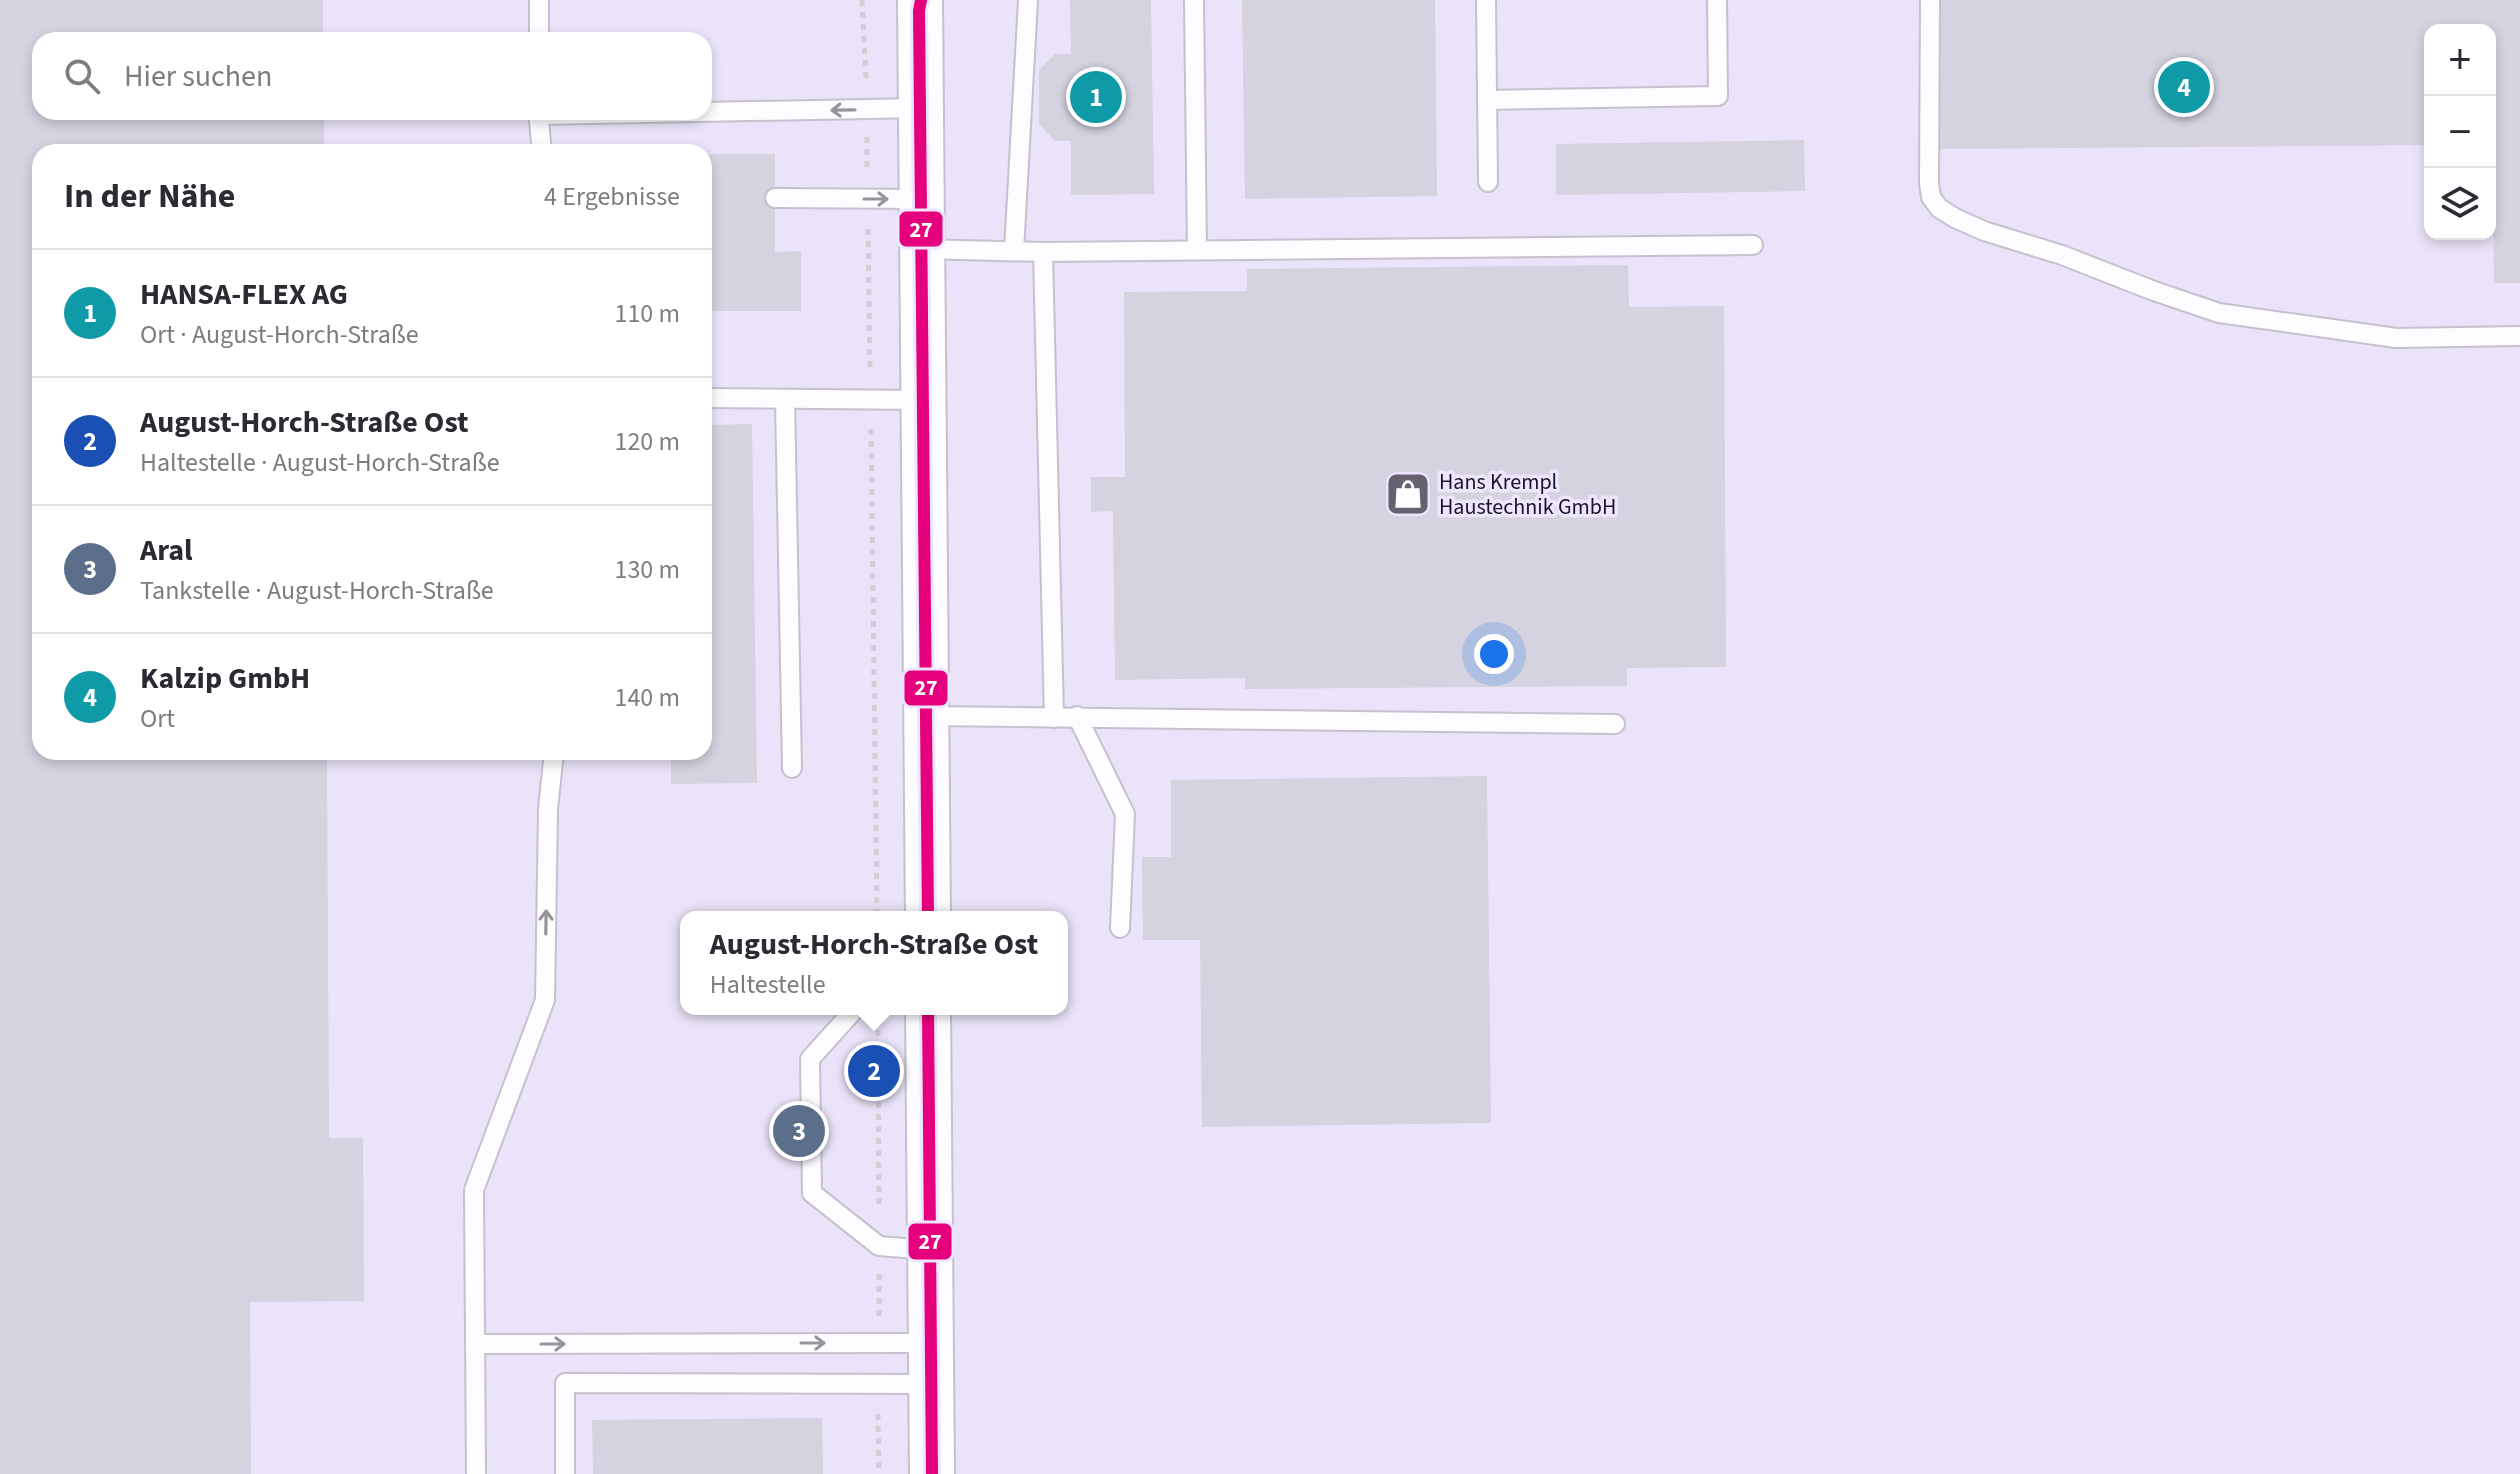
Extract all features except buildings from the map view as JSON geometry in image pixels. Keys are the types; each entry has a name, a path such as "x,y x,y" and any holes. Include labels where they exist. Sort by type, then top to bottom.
{"main road":[{"path":"920,3 928,911"},
{"path":"928,1015 932,1474"}],"lane":[{"path":"539,0 539,32"},
{"path":"1014,251 1028,0"},
{"path":"1194,0 1197,250"},
{"path":"1486,0 1488,182"},
{"path":"1487,100 1718,96 1717,0"},
{"path":"1930,0 1929,183 1931,197 1939,208 1955,218 1984,231 2062,255 2219,313 2396,338 2520,336"},
{"path":"712,111 921,108"},
{"path":"539,120 541,144"},
{"path":"775,198 921,199"},
{"path":"921,249 1043,252 1753,245"},
{"path":"1043,252 1054,718"},
{"path":"712,398 923,400"},
{"path":"785,399 792,768"},
{"path":"926,716 1615,724"},
{"path":"1077,716 1125,814 1120,928"},
{"path":"476,1474 474,1190 545,1000 548,809 553,760"},
{"path":"850,1015 810,1059 812,1193 879,1246 930,1250"},
{"path":"475,1344 932,1363"},
{"path":"565,1474 565,1383 932,1363"}],"path":[{"path":"862,0 867,109 877,911"}],"shaded area":[{"path":"0,0 2520,0 2520,1474 0,1474"}],"transit line":[{"name":"27","path":"921,0 928,911"},
{"name":"27","path":"928,1015 932,1474"}],"place":[{"name":"Kalzip GmbH","path":"2184,87"},
{"name":"HANSA-FLEX AG","path":"1096,97"},
{"name":"Hans Krempl Haustechnik GmbH","path":"1408,494"},
{"name":"August-Horch-Straße Ost","path":"874,1071"},
{"name":"Aral","path":"799,1131"}]}
